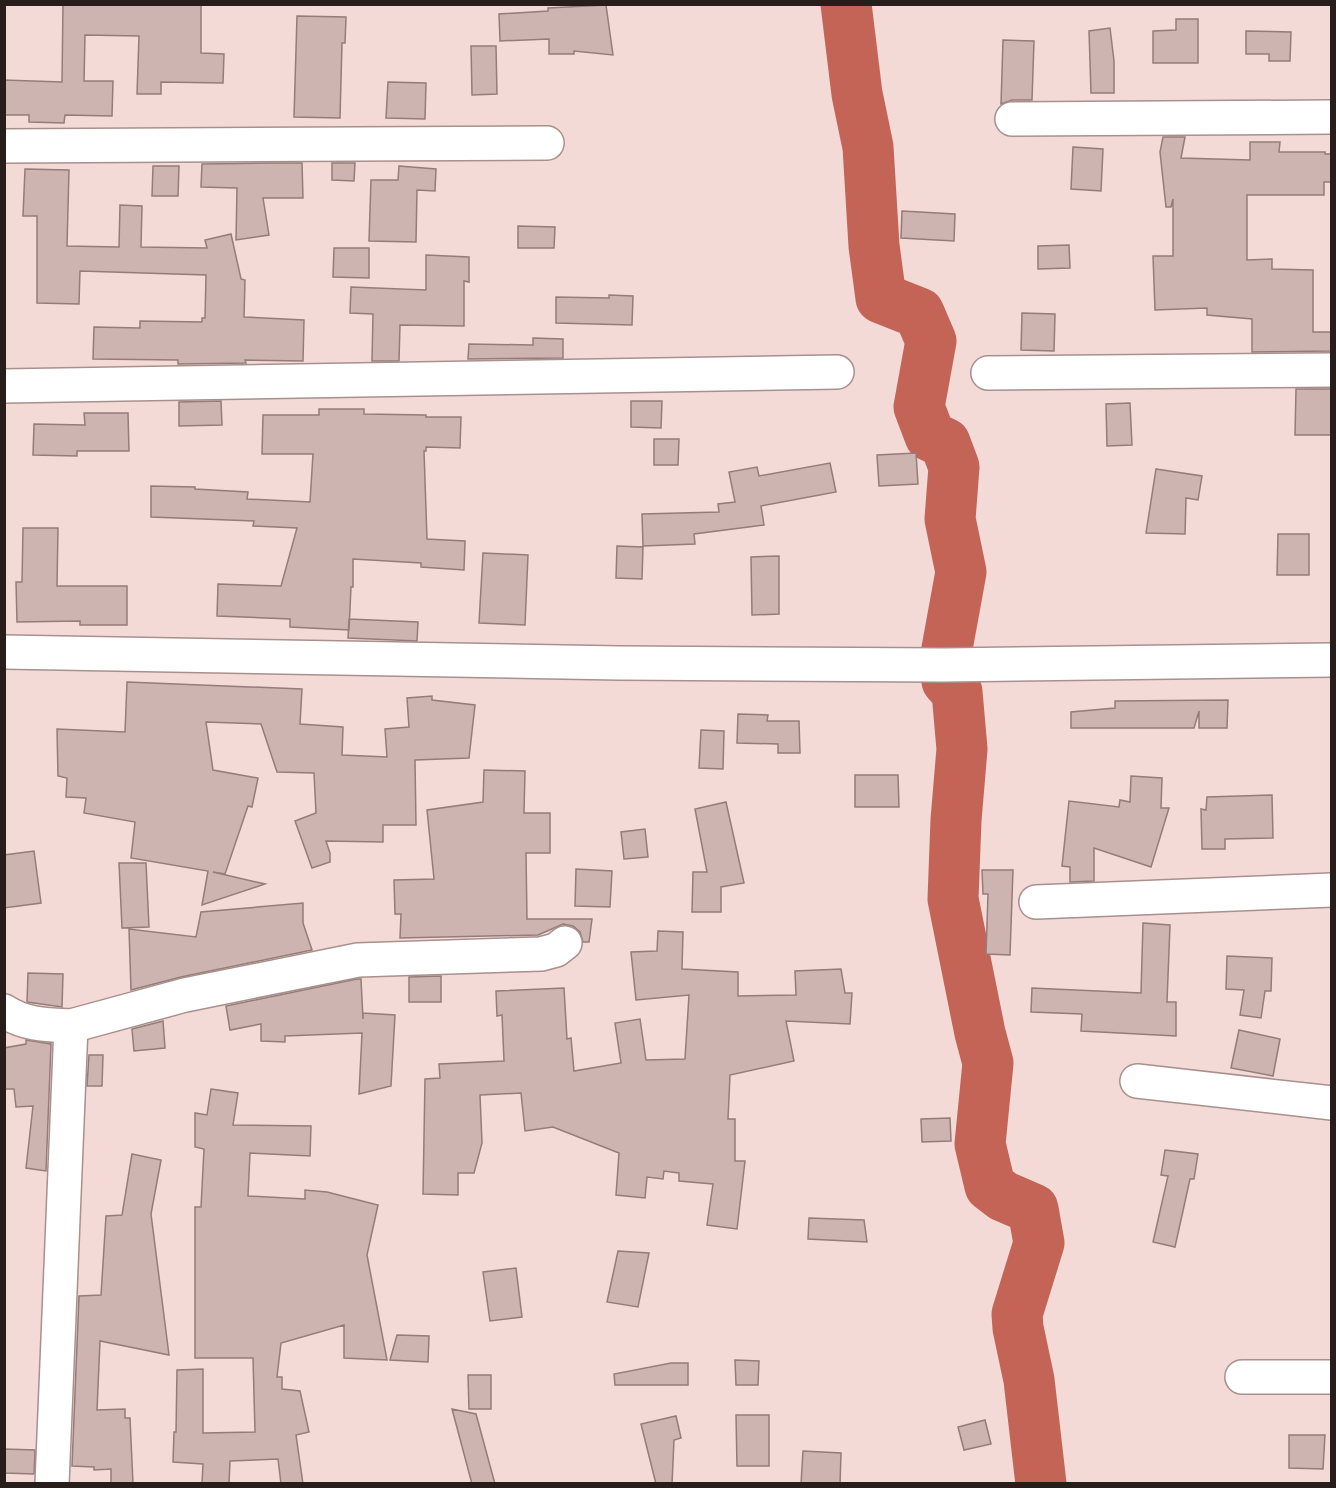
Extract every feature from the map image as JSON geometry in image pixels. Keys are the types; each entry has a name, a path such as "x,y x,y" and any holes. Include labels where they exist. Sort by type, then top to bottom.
{"street":[{"path":"1012,119 1332,117"},
{"path":"4,146 547,143"},
{"path":"988,373 1332,370"},
{"path":"4,386 837,372"},
{"path":"4,652 619,663 944,665 1332,660"},
{"path":"1036,902 1332,890"},
{"path":"4,1011 11,1016 37,1025 71,1026 185,995 358,960 541,954 556,950 565,943"},
{"path":"52,1484 71,1026"},
{"path":"1137,1082 1332,1103"},
{"path":"1242,1377 1332,1377"}],"building":[{"path":"63,4 201,4 201,53 224,54 223,83 161,82 161,94 137,94 139,36 85,35 84,81 113,81 112,116 65,115 64,123 29,122 29,115 4,115 4,80 62,82"},
{"path":"606,5 613,55 574,51 574,54 549,54 549,39 500,41 499,14 548,11 548,8"},
{"path":"297,16 346,17 345,43 342,43 340,118 294,117"},
{"path":"1176,19 1198,19 1198,63 1153,63 1153,31 1176,30"},
{"path":"1110,28 1114,61 1114,93 1091,93 1089,31"},
{"path":"1246,31 1291,32 1290,61 1269,61 1269,54 1246,54"},
{"path":"1003,40 1034,41 1032,100 1012,100 1001,104"},
{"path":"471,46 496,46 497,94 472,95"},
{"path":"388,82 426,83 425,119 386,118"},
{"path":"1163,137 1185,137 1181,158 1250,160 1250,142 1280,142 1279,152 1332,154 1332,182 1324,182 1324,195 1247,195 1247,260 1272,259 1272,269 1313,270 1313,332 1332,332 1332,351 1252,352 1252,319 1207,315 1207,308 1155,310 1153,256 1173,256 1173,199 1171,207 1166,207 1160,152"},
{"path":"1073,147 1103,149 1101,191 1071,189"},
{"path":"302,163 303,198 263,198 269,235 236,240 237,188 201,187 202,164"},
{"path":"332,163 355,163 354,181 332,180"},
{"path":"153,166 179,166 178,196 152,196"},
{"path":"399,166 436,169 435,191 417,190 416,242 369,241 371,180 398,180"},
{"path":"25,169 69,170 67,246 119,247 120,205 142,206 141,247 207,248 205,240 231,234 241,279 245,280 244,317 304,320 303,361 245,360 246,363 178,364 178,360 93,359 94,327 140,328 140,321 202,322 202,318 205,318 206,275 80,271 79,304 37,303 37,216 23,216"},
{"path":"902,211 955,214 954,241 901,238"},
{"path":"518,226 555,227 554,248 518,248"},
{"path":"1069,245 1070,268 1038,269 1038,246"},
{"path":"334,248 369,248 369,278 333,277"},
{"path":"426,255 469,257 469,282 464,281 464,326 400,325 399,361 372,361 373,314 350,313 351,287 426,290"},
{"path":"609,295 633,296 632,325 556,323 556,297 609,298"},
{"path":"1022,313 1055,314 1054,351 1021,350"},
{"path":"533,338 563,339 563,358 468,359 469,344 533,345"},
{"path":"1296,389 1332,389 1332,435 1295,435"},
{"path":"221,401 222,425 179,426 179,402"},
{"path":"631,401 662,401 661,428 631,427"},
{"path":"1130,403 1132,445 1107,446 1106,404"},
{"path":"319,409 364,409 364,414 461,417 460,448 426,447 424,451 427,539 465,541 464,570 421,567 421,563 353,559 349,630 290,627 290,619 217,616 218,584 281,586 297,528 253,526 254,521 151,517 151,486 248,492 247,499 310,502 313,454 262,454 263,415 319,415"},
{"path":"84,413 128,413 129,451 77,451 77,456 33,455 34,424 85,425"},
{"path":"654,439 679,439 678,465 654,465"},
{"path":"916,453 918,484 879,486 877,455"},
{"path":"830,463 836,492 761,506 764,525 694,534 695,544 643,546 642,514 719,512 718,504 735,502 729,472 757,467 759,476"},
{"path":"1156,469 1202,476 1198,500 1186,498 1185,534 1146,533"},
{"path":"23,528 58,528 57,586 127,586 127,625 80,625 80,621 17,622 16,582 22,582"},
{"path":"1278,534 1309,534 1309,575 1277,575"},
{"path":"617,546 643,547 642,579 616,578"},
{"path":"483,553 528,555 525,625 479,623"},
{"path":"779,556 779,614 752,615 751,557"},
{"path":"349,619 418,622 417,641 348,638"},
{"path":"127,682 302,689 300,724 343,727 342,755 387,757 385,729 409,727 407,698 432,696 432,700 475,705 469,758 415,760 416,825 383,825 383,842 326,841 330,862 312,868 295,821 316,813 314,773 277,772 261,724 206,722 213,770 258,778 252,807 248,806 225,874 213,872 265,884 202,905 208,871 131,858 135,822 84,813 86,798 66,797 67,778 58,776 57,729 125,732"},
{"path":"1228,700 1227,728 1199,728 1199,711 1194,728 1071,728 1071,712 1115,708 1115,701"},
{"path":"738,714 768,715 767,721 799,721 800,753 778,753 778,744 737,743"},
{"path":"701,730 724,731 723,769 699,768"},
{"path":"484,770 525,771 524,813 550,813 550,853 526,853 527,919 592,919 589,942 583,942 580,932 573,926 563,924 538,935 400,938 401,914 395,914 394,880 434,879 427,810 483,802"},
{"path":"855,775 898,775 899,807 855,807"},
{"path":"1131,776 1162,778 1161,808 1169,808 1151,867 1094,848 1094,881 1070,882 1070,867 1062,866 1069,801 1119,807 1120,800 1130,802"},
{"path":"1272,795 1273,838 1225,839 1225,849 1202,849 1201,809 1206,810 1207,797"},
{"path":"726,802 744,883 721,887 721,912 692,912 693,872 707,872 695,809"},
{"path":"645,829 648,857 624,859 621,832"},
{"path":"34,851 41,903 4,908 4,855"},
{"path":"119,863 146,863 149,927 122,928"},
{"path":"576,869 612,871 610,907 575,906"},
{"path":"982,870 1013,870 1010,955 986,954 988,894 983,894"},
{"path":"303,903 303,923 312,950 181,977 131,990 129,929 196,937 201,912"},
{"path":"1143,923 1170,925 1167,1002 1176,1002 1176,1036 1081,1031 1082,1014 1031,1012 1032,988 1141,993"},
{"path":"658,931 683,932 682,969 738,972 738,996 796,995 795,971 841,969 845,993 852,993 850,1024 786,1021 794,1061 730,1075 728,1119 735,1119 735,1161 745,1161 737,1229 707,1225 713,1184 679,1181 679,1173 664,1171 663,1179 647,1177 645,1198 616,1195 619,1153 553,1127 525,1131 521,1093 480,1095 482,1143 474,1173 458,1173 458,1195 423,1194 425,1079 440,1078 439,1064 504,1061 502,1015 497,1016 496,991 564,988 567,1039 571,1038 574,1071 621,1063 615,1023 640,1019 646,1060 685,1059 689,995 636,1000 631,952 657,951"},
{"path":"1227,956 1272,958 1271,991 1265,991 1261,1018 1240,1015 1244,990 1226,989"},
{"path":"28,973 63,974 62,1007 27,1002"},
{"path":"441,976 441,1002 409,1002 409,977"},
{"path":"361,979 363,1019 363,1013 395,1015 391,1086 359,1094 362,1033 285,1036 285,1042 261,1041 261,1024 230,1030 226,1006"},
{"path":"163,1021 165,1048 134,1051 132,1029"},
{"path":"1239,1030 1280,1039 1273,1076 1231,1068"},
{"path":"26,1040 51,1044 46,1171 26,1168 33,1106 16,1107 14,1089 4,1089 4,1048 26,1044"},
{"path":"89,1055 103,1055 102,1086 87,1086"},
{"path":"211,1089 238,1093 233,1125 311,1126 310,1156 250,1153 248,1196 305,1199 305,1190 327,1192 378,1205 367,1255 387,1360 344,1358 344,1325 281,1343 277,1377 282,1377 282,1389 300,1391 309,1432 296,1435 303,1484 281,1484 278,1459 230,1461 229,1484 202,1484 203,1464 173,1462 177,1370 203,1369 203,1433 255,1432 253,1358 195,1358 195,1207 201,1207 204,1149 195,1147 195,1113 207,1115"},
{"path":"950,1118 951,1141 922,1142 921,1119"},
{"path":"1165,1150 1198,1154 1194,1179 1190,1179 1175,1247 1153,1242 1168,1176 1161,1175"},
{"path":"132,1154 161,1160 151,1214 169,1355 100,1341 97,1410 125,1409 125,1418 130,1418 133,1484 111,1484 111,1469 94,1470 94,1467 72,1466 79,1296 101,1295 106,1216 122,1215"},
{"path":"809,1218 864,1220 867,1242 808,1239"},
{"path":"618,1251 649,1253 638,1307 607,1302"},
{"path":"516,1268 522,1317 490,1321 483,1272"},
{"path":"397,1335 429,1336 428,1362 390,1360"},
{"path":"735,1360 759,1361 758,1385 736,1385"},
{"path":"671,1363 688,1363 688,1385 615,1385 614,1374"},
{"path":"468,1375 491,1375 491,1409 469,1409"},
{"path":"452,1409 476,1414 495,1484 472,1484"},
{"path":"736,1415 769,1415 769,1466 737,1466"},
{"path":"676,1416 681,1438 674,1440 672,1484 656,1484 641,1424"},
{"path":"985,1420 991,1444 964,1450 958,1427"},
{"path":"1289,1435 1325,1435 1323,1469 1289,1468"},
{"path":"4,1449 35,1450 34,1474 4,1473"},
{"path":"803,1451 841,1453 840,1484 801,1484"}],"waterway":[{"path":"846,4 857,94 868,147 874,246 881,298 919,313 931,341 919,407 930,436 945,443 954,467 950,519 961,572 944,665 947,681 957,692 962,749 953,899 988,1063 980,1144 990,1186 1003,1196 1033,1209 1039,1243 1017,1314 1029,1380 1041,1484"}]}
